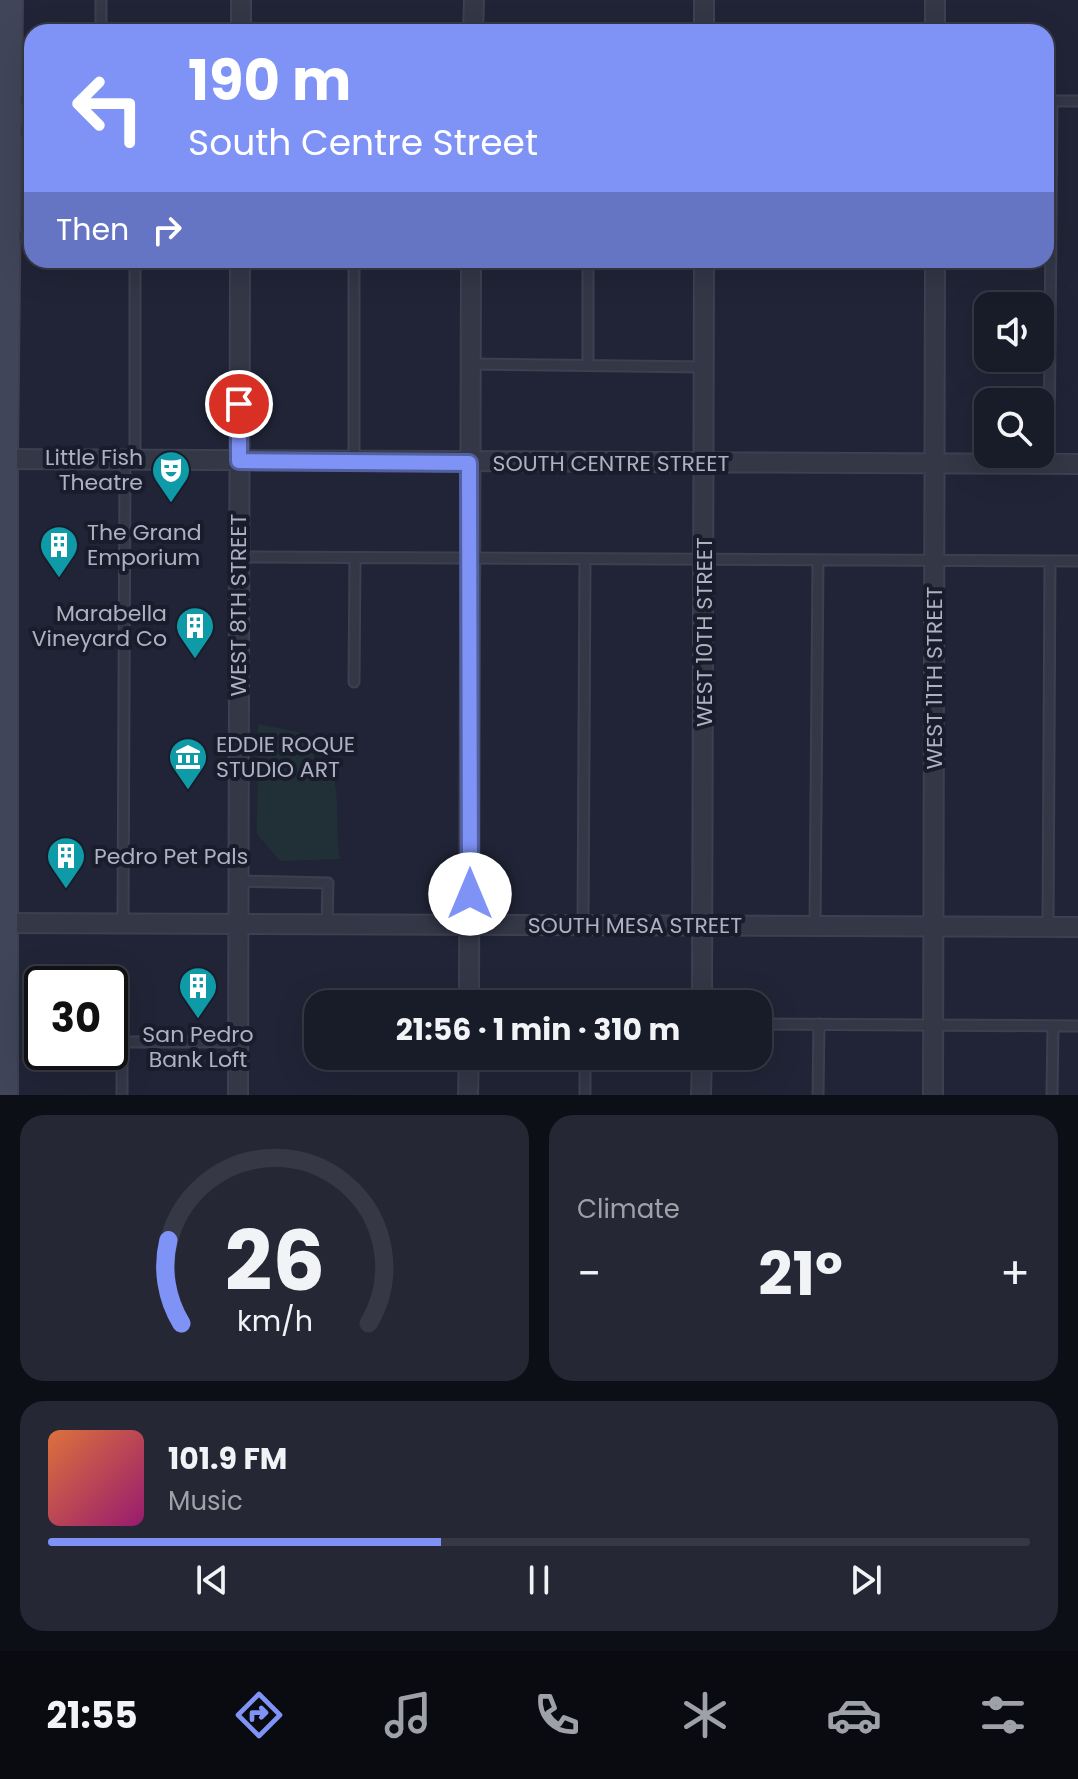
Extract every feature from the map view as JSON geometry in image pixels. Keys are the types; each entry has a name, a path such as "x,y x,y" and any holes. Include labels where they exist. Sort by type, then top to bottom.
{"main road":[{"path":"3,1095 4,219 20,131 20,100 9,0"}],"street":[{"path":"241,0 241,24"},
{"path":"473,24 474,0"},
{"path":"704,0 704,24"},
{"path":"935,0 935,24"},
{"name":"WEST 8TH STREET","path":"238,1095 240,268"},
{"path":"469,990 471,268"},
{"name":"WEST 10TH STREET","path":"702,990 704,268"},
{"name":"WEST 11TH STREET","path":"933,1095 935,268"},
{"name":"SOUTH CENTRE STREET","path":"2,460 974,463"},
{"name":"SOUTH CENTRE STREET","path":"1054,464 1078,464"},
{"name":"SOUTH MESA STREET","path":"3,923 1078,927"},
{"path":"468,1095 469,1070"},
{"path":"701,1095 702,1070"}],"lane":[{"path":"101,0 101,24"},
{"path":"1054,101 1078,101"},
{"path":"4,219 24,231"},
{"path":"123,924 135,268"},
{"path":"354,268 354,463"},
{"path":"588,268 588,365"},
{"path":"1050,388 1051,268"},
{"path":"470,364 704,367"},
{"path":"237,557 1078,561"},
{"path":"354,682 355,559"},
{"path":"583,925 585,561"},
{"path":"815,925 818,561"},
{"path":"1048,927 1050,561"},
{"path":"237,881 328,883 327,924"},
{"path":"772,1024 1078,1026"},
{"path":"818,1095 819,1024"},
{"path":"1052,1095 1053,1026"},
{"path":"122,1095 122,1042 238,1042"},
{"path":"585,1070 585,1095"}],"shaded area":[{"path":"258,724 303,733 315,747 314,760 330,768 336,789 340,859 280,861 257,834"}],"place":[{"name":"Little Fish Theatre","path":"171,504"},
{"name":"The Grand Emporium","path":"59,579"},
{"name":"Marabella Vineyard Co","path":"195,660"},
{"name":"EDDIE ROQUE STUDIO ART","path":"188,791"},
{"name":"Pedro Pet Pals","path":"66,890"},
{"name":"San Pedro Bank Loft","path":"198,1020"}],"route":[{"path":"239,404 239,461 469,463 470,894"}]}
